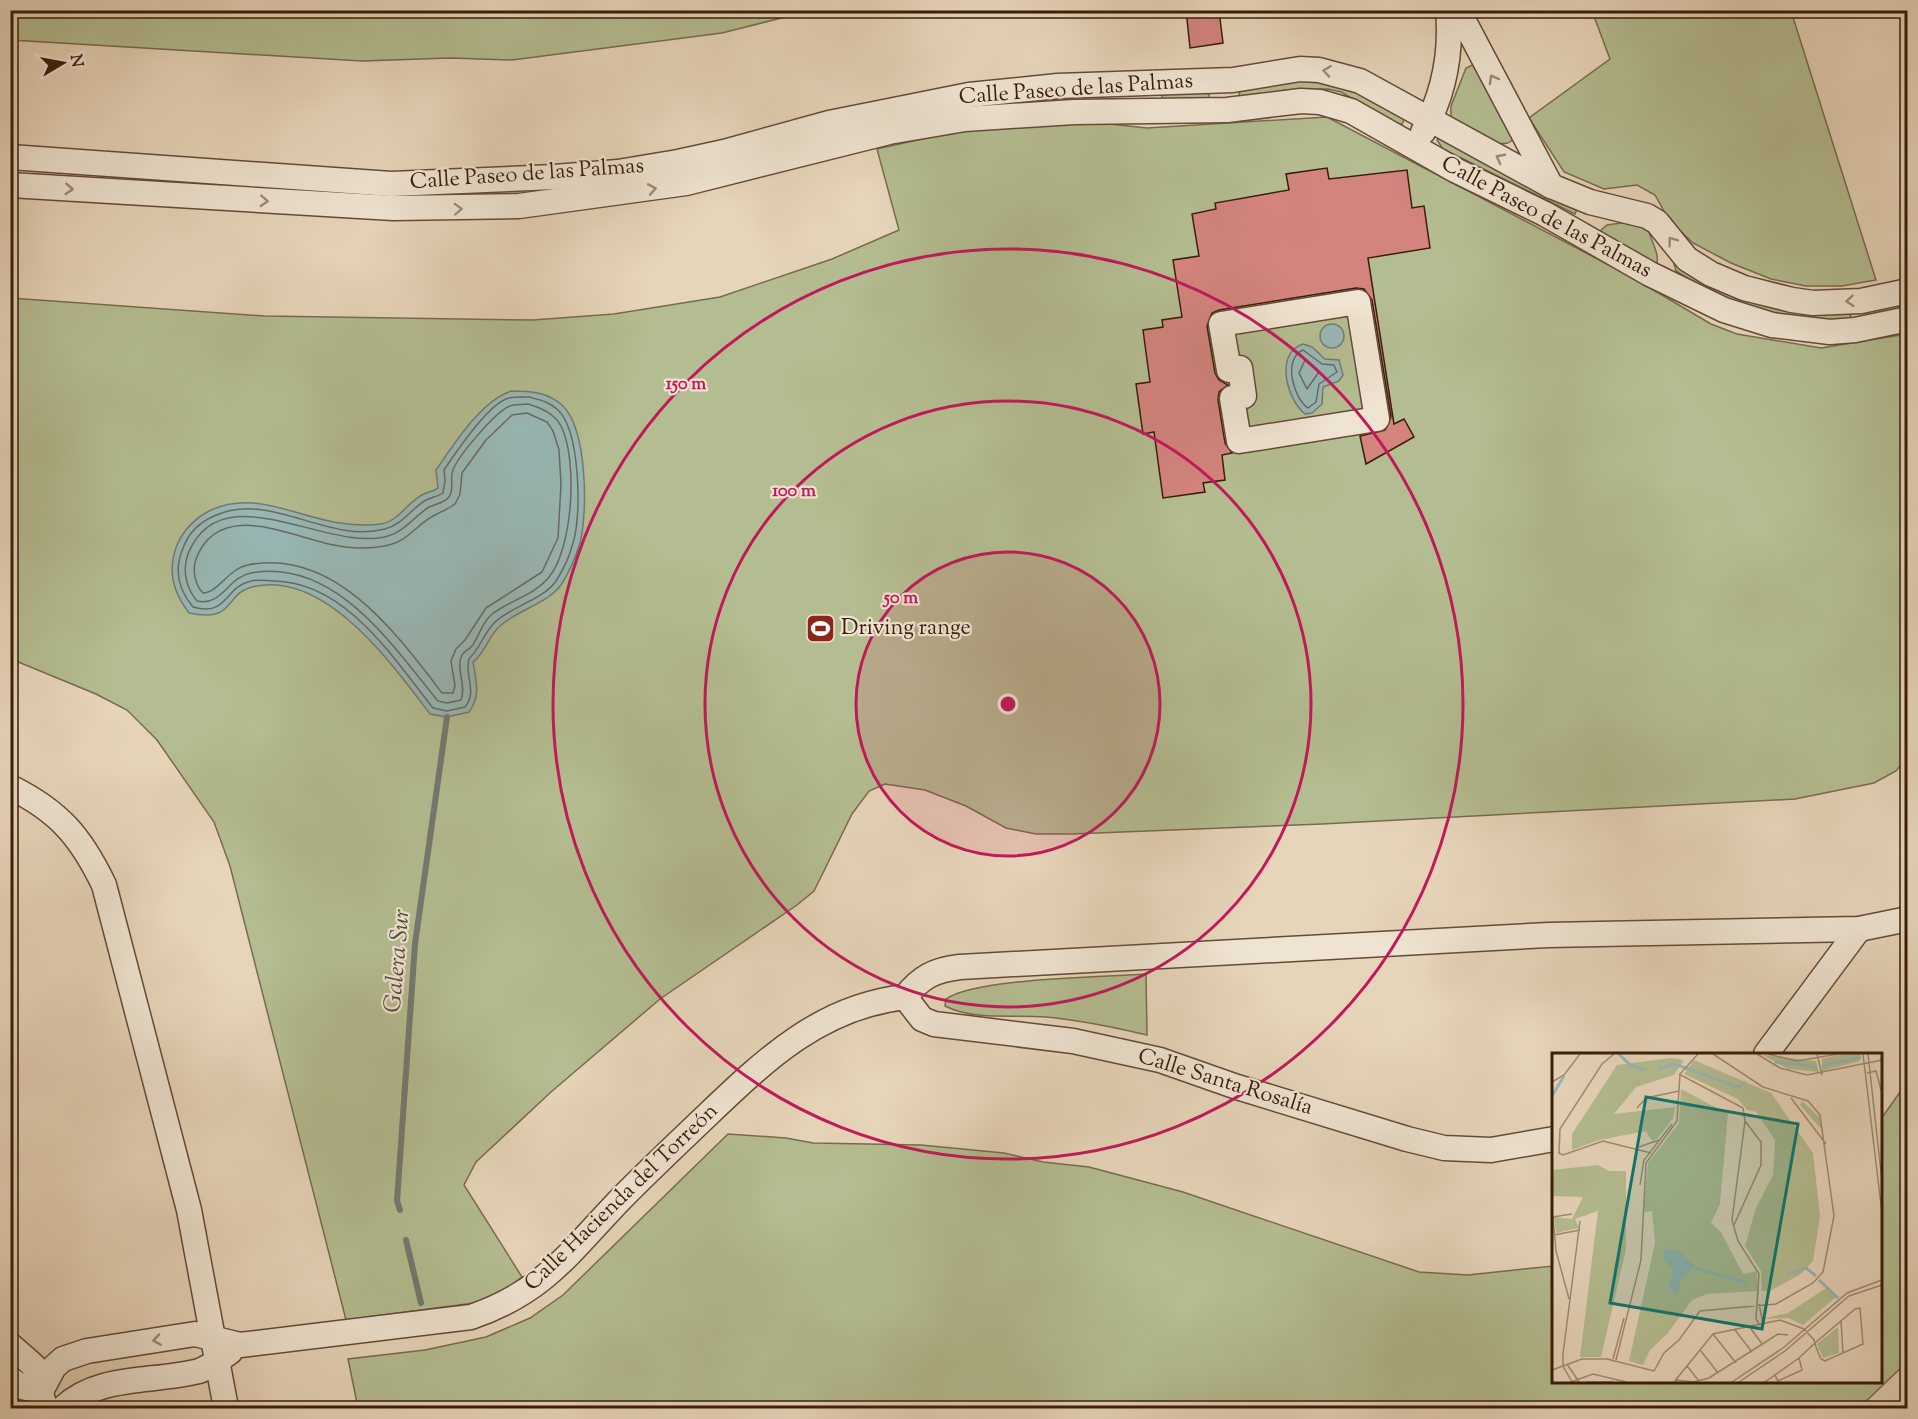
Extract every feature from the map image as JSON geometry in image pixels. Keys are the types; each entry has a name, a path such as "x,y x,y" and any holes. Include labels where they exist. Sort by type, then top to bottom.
{"street":[{"path":"1415,148 1430,120 1445,79 1448,61 1448,10"},
{"path":"1458,10 1551,186"},
{"name":"Calle Paseo de las Palmas","path":"10,157 391,184 554,177 618,172 678,162 724,152 829,123 969,95 1058,86 1233,80 1300,69 1332,71 1347,75 1551,186 1590,202 1647,216 1657,222 1682,254 1697,266 1727,281 1761,293 1792,300 1831,303 1861,301 1908,291"},
{"name":"Calle Paseo de las Palmas","path":"10,185 393,208 519,206 686,183 889,132 965,119 1074,112 1227,110 1301,101 1320,102 1351,111 1415,148 1545,214 1650,274 1724,310 1772,325 1830,332 1856,330 1908,320"},
{"path":"1358,302 1377,419 1239,441 1232,398 1244,396 1240,368 1229,370 1221,324 1358,302"},
{"path":"10,786 52,811 71,829 90,856 104,885 189,1210 226,1408"},
{"path":"905,997 917,982 928,974 960,967 1548,935 1859,929 1908,919"},
{"path":"1767,1053 1859,929"},
{"name":"Calle Hacienda del Torreón","path":"63,1408 80,1394 97,1387 201,1370 216,1350 240,1345 471,1317 502,1306 547,1277 634,1185 766,1059 824,1022 850,1010 876,1000 905,997"},
{"name":"Calle Santa Rosalía","path":"905,997 922,1018 934,1024 1073,1041 1160,1060 1271,1098 1444,1148 1491,1150 1552,1138"},
{"path":"43,1400 58,1363 87,1351 195,1334 216,1350"},
{"path":"10,1345 34,1366 43,1400"},
{"path":"10,1379 43,1400"}],"green space":[{"path":"10,11 809,11 722,33 512,60 450,58 362,61 11,40"},
{"path":"1592,11 1791,11 1876,280 1842,286 1806,286 1771,279 1731,263 1693,243 1669,220 1655,195 1637,185 1604,189 1564,172 1529,118 1610,59"},
{"path":"1477,63 1514,137 1509,143 1496,143 1451,119 1451,106 1466,68"},
{"path":"1332,76 1401,114 1404,120 1402,124 1398,125 1341,92 1328,89 1285,90 1240,98 1239,94 1241,90"},
{"path":"1204,92 1209,94 1209,102 1165,102 1162,99 1162,95 1166,93"},
{"path":"1327,117 1628,275 1711,324 1737,334 1821,348 1907,334 1908,756 1896,771 1874,783 1795,799 1322,824 1072,834 1036,834 1006,828 966,806 925,790 885,784 869,791 852,814 814,891 660,999 551,1092 476,1162 464,1185 522,1277 503,1292 474,1303 346,1320 230,866 214,822 157,740 127,710 96,694 11,659 11,298 264,316 533,320 614,314 720,297 832,259 899,230 877,149 953,132 1081,121 1147,128"},
{"path":"1440,137 1577,209 1575,214 1443,149 1437,140"},
{"path":"1635,221 1648,228 1657,258 1656,269 1598,233 1607,225"},
{"path":"1677,261 1847,312 1851,316 1849,321 1819,322 1784,317 1750,308 1709,292 1676,271 1674,264"},
{"path":"1907,299 1907,309 1867,319 1866,310"},
{"path":"1146,974 1147,1035 1059,1018 969,1014 945,1006 946,999 961,992 984,987 1041,980"},
{"path":"1907,1082 1907,1362 1859,1408 358,1408 348,1359 425,1350 486,1337 530,1318 563,1295 728,1134 786,1138 813,1143 921,1145 1004,1153 1043,1162 1089,1167 1183,1192 1419,1272 1468,1275 1552,1266 1552,1383 1882,1383 1882,1118"}],"water":[{"path":"1332,324 1340,328 1344,336 1340,344 1332,348 1324,344 1320,336 1324,328"},
{"path":"1303,344 1312,347 1325,359 1339,360 1343,375 1339,381 1323,387 1322,404 1312,413 1305,414 1293,398 1286,377 1289,357 1294,349"},
{"path":"512,391 545,395 563,406 571,417 581,451 584,492 583,529 576,554 561,585 548,597 500,626 473,662 476,694 469,712 447,717 430,714 376,647 354,625 330,606 305,592 279,585 252,587 237,595 228,606 215,614 189,613 183,605 173,581 172,564 177,545 183,534 200,517 211,510 244,503 276,507 345,524 371,525 388,522 414,500 438,488 436,470 469,424 490,403"}],"building":[{"path":"1186,10 1219,10 1223,43 1190,48"},
{"path":"1327,168 1329,179 1407,170 1412,208 1424,206 1430,248 1368,258 1394,424 1404,419 1414,437 1366,464 1360,436 1385,430 1391,417 1372,300 1364,289 1356,288 1219,310 1212,313 1207,326 1215,373 1219,380 1228,385 1219,392 1218,400 1225,443 1232,453 1222,455 1225,480 1203,483 1205,492 1163,498 1154,432 1143,434 1136,384 1150,382 1143,330 1163,327 1162,320 1182,317 1173,260 1199,256 1192,214 1216,209 1215,203 1289,190 1286,174"}],"waterway":[{"name":"Galera Sur","path":"400,1210 397,1201 415,944 447,717"},
{"name":"Galera Sur","path":"406,1240 421,1303"}],"place":[{"name":"Driving range","path":"820,629"}]}
